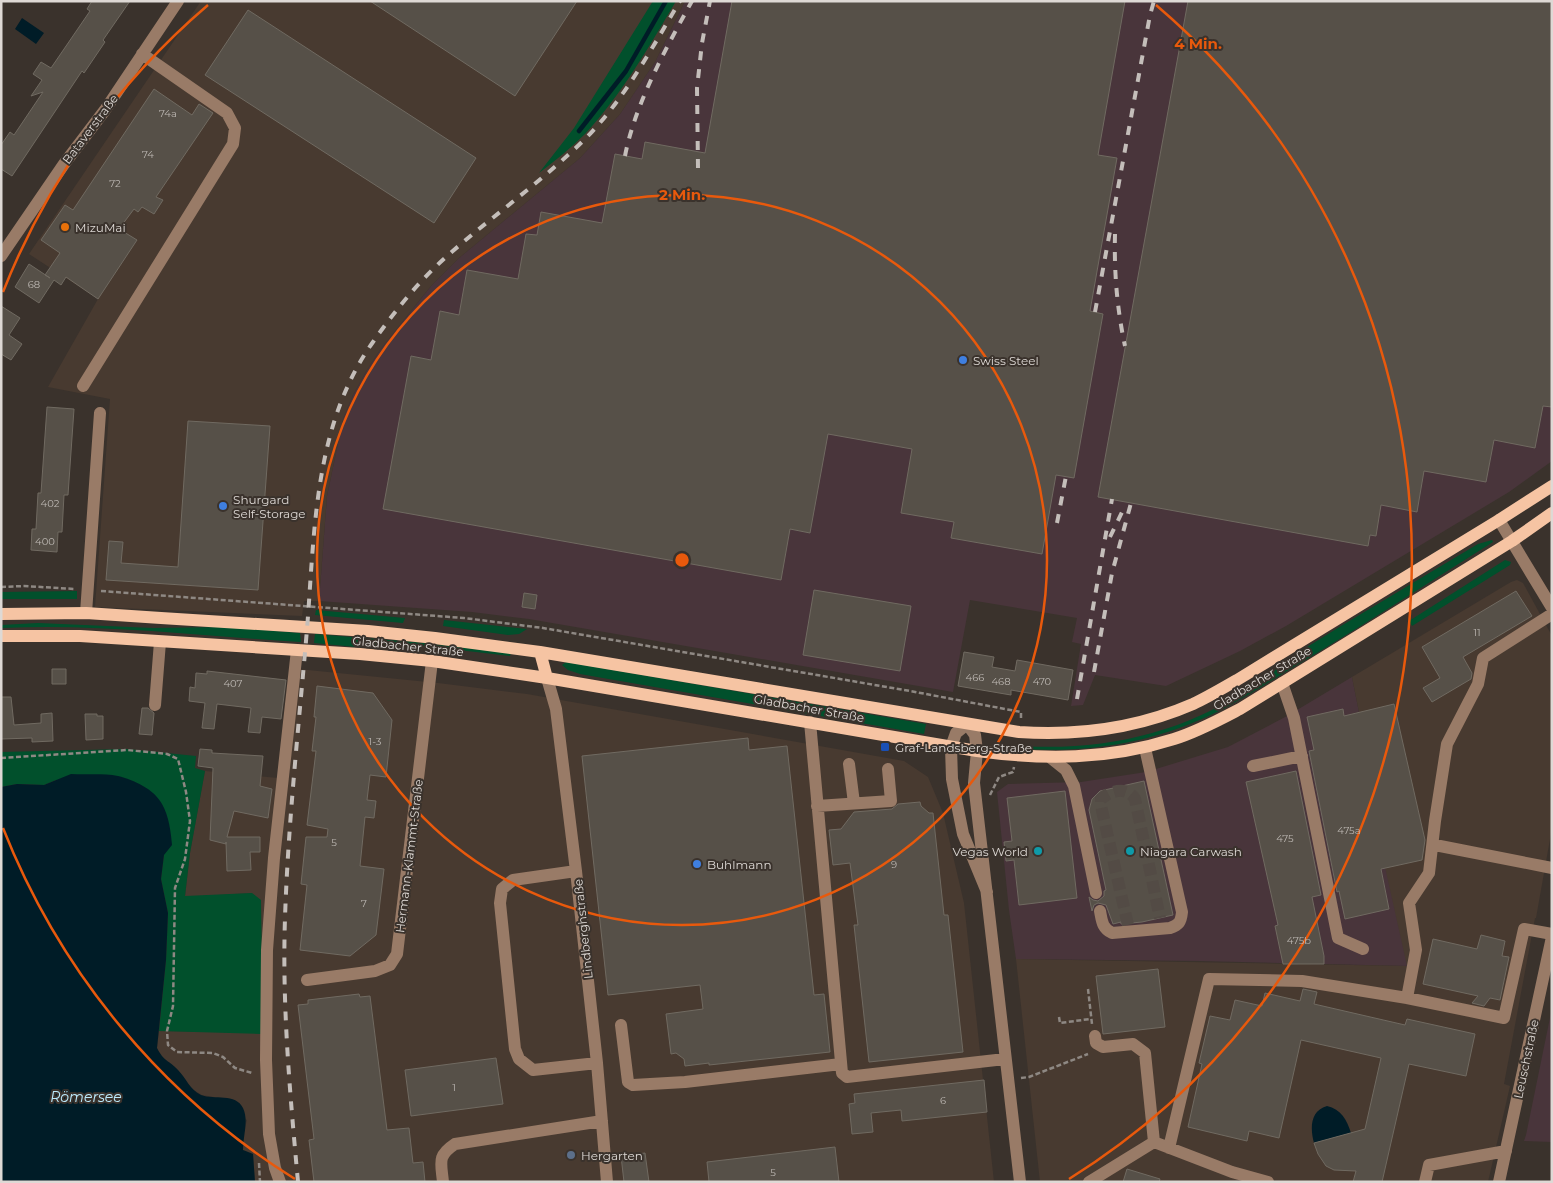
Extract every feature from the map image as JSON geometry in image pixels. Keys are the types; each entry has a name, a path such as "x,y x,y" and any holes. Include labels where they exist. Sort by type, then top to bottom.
{"main road":[{"name":"Gladbacher Straße","path":"1,614 86,614 368,631 435,638 540,652 1019,732 1072,733 1104,730 1148,721 1193,704 1237,680 1552,486"},
{"name":"Gladbacher Straße","path":"1,636 80,636 432,661 547,678 977,751 1051,758 1113,754 1145,748 1176,739 1240,709 1551,514"},
{"path":"540,652 547,678"}],"street":[{"name":"Bataverstraße","path":"1,256 64,164 96,123 178,1"},
{"path":"82,386 233,144 235,128 227,113 142,54"},
{"path":"86,614 100,413"},
{"path":"1499,520 1552,608"},
{"path":"1407,998 1416,950 1408,903 1429,874 1447,744 1478,684 1483,658 1552,614"},
{"path":"155,705 160,642"},
{"path":"280,1182 275,1168 269,1134 266,1060 268,950 274,858 297,650"},
{"name":"Hermann-Klammt-Straße","path":"307,980 375,971 390,965 397,954 432,661"},
{"name":"Lindberghstraße","path":"547,678 556,709 576,871 597,1063 607,1182"},
{"path":"1282,683 1294,718 1338,938 1363,949"},
{"path":"810,722 842,1073 847,1077 1005,1059"},
{"path":"987,892 963,834 952,779 951,747 956,733 967,724 975,735 977,751 974,783 987,892 1005,1059 1020,1182"},
{"path":"1100,910 1102,925 1112,933 1126,929 1170,928 1178,926 1182,920 1182,912 1145,748"},
{"path":"1253,766 1302,756"},
{"path":"1051,758 1066,770 1074,786 1096,893"},
{"path":"849,764 854,803"},
{"path":"817,806 891,801 888,769"},
{"path":"1440,846 1552,868"},
{"path":"576,871 513,880 502,889 500,903 515,1049 519,1059 534,1070 597,1063"},
{"path":"1160,918 1163,925 1170,928"},
{"path":"1170,1148 1208,979 1302,981 1407,998 1504,1018 1524,929 1552,935"},
{"name":"Leuschstraße","path":"1499,1182 1552,935"},
{"path":"621,1025 628,1082 633,1085 685,1082 841,1064"},
{"path":"1099,1041 1133,1044 1145,1053 1154,1142"},
{"path":"443,1182 440,1158 446,1150 455,1144 602,1121"},
{"path":"1154,1142 1232,1172 1268,1182"},
{"path":"1089,1182 1154,1142"},
{"path":"1425,1182 1429,1165 1506,1151"}],"path":[{"path":"1,758 127,750 167,754 178,759 186,792 190,821 185,859 175,888 173,1006 167,1031 168,1045 177,1052 213,1053 222,1057 235,1068 253,1074"},
{"path":"1029,1077 1099,1050 1099,1041 1091,1019 1088,989"},
{"path":"1059,1018 1060,1023 1091,1019"},
{"path":"259,1162 260,1182"}],"shaded area":[{"path":"201,1 685,1 655,62 620,114 580,158 459,258 431,286 380,350 367,370 353,395 343,419 327,496 319,601 304,601 302,616 95,607 110,399 48,387 98,299 29,254"},
{"name":"Swiss Steel","path":"685,1 1552,1 1552,461 1509,492 1286,626 1240,651 1166,686 1095,675 1083,705 1071,706 1081,644 1072,642 1077,618 970,600 953,692 529,619 472,612 319,601 327,496 343,419 353,395 367,370 380,350 431,286 459,258 580,158 620,114 655,62"},
{"path":"1517,580 1523,583 1552,636 1552,828 1504,1084 1510,1086 1488,1182 1040,1182 1016,959 1407,966 1351,714 1359,712 1352,677"},
{"path":"298,669 527,694 904,761 928,777 943,813 964,903 994,1182 255,1182 253,1154 243,1150 243,1136 247,1120 214,1097 202,1095 192,1089 177,1069 162,1058 157,1048 159,1031 263,1033 252,893 185,897 190,853 205,771 289,779"},
{"path":"1352,677 1359,712 1351,714 1408,966 1016,959 997,792 1008,784 1081,782 1146,772 1228,747 1287,716"},
{"path":"1552,1008 1552,1142 1524,1141 1526,1135"}],"green space":[{"path":"653,1 676,1 656,36 611,103 585,134 539,173 574,128"},
{"path":"1492,540 1493,542 1361,626 1223,709 1199,720 1174,730 1125,743 1075,749 1022,749 1022,746 1081,746 1111,742 1167,728 1195,718 1247,690 1299,652 1478,544"},
{"path":"1505,560 1511,562 1510,565 1412,626 1409,621"},
{"path":"77,591 77,599 1,599 1,592"},
{"path":"316,610 405,618 403,623 315,615"},
{"path":"444,620 527,629 519,634 508,635 443,626"},
{"path":"38,623 153,628 226,627 300,633 301,642 76,627 1,628 1,625"},
{"path":"315,634 511,653 510,656 407,644 356,647 314,643"},
{"path":"566,662 926,724 924,734 580,674 568,670 562,665"},
{"path":"127,749 196,756 195,768 205,771 190,853 185,896 252,893 261,900 263,1034 159,1031 166,960 168,913 161,879 164,855 56,780 44,785 17,784 1,787 1,752"}],"water":[{"path":"22,18 44,33 36,44 15,29"},
{"name":"Römersee","path":"71,774 112,775 131,780 154,794 164,809 169,824 172,845 164,855 161,879 168,913 166,960 157,1048 162,1056 178,1070 197,1093 235,1100 240,1103 246,1118 243,1150 253,1154 255,1182 1,1182 1,787 17,784 44,785"},
{"path":"1327,1106 1340,1112 1348,1124 1351,1133 1314,1143 1312,1126 1314,1116 1321,1108"}],"building":[{"path":"92,1 130,1 103,40 105,42 84,73 82,71 12,176 1,169 1,145 10,132 14,135 43,92 31,96 42,80 33,74 41,62 51,68 90,11 87,9"},
{"path":"370,1 577,1 515,96"},
{"path":"732,1 1125,1 1098,155 1117,158 1090,311 1103,314 1074,478 1056,475 1042,554 951,538 954,522 901,513 912,449 828,434 810,533 790,529 781,580 383,509 411,356 431,360 440,311 459,315 467,270 518,279 526,234 537,235 541,212 602,223 615,154 642,159 645,142 705,153"},
{"path":"1188,1 1552,1 1552,407 1543,406 1535,448 1494,440 1486,482 1424,471 1417,512 1381,505 1376,536 1370,535 1368,546 1098,497"},
{"path":"248,10 476,158 434,223 205,75"},
{"path":"154,89 192,115 199,104 213,113 156,197 163,200 154,214 142,207 138,212 134,209 119,229 137,240 98,299 66,277 61,285 54,280 39,303 15,287 29,264 45,275 60,253 41,240 65,205 73,210"},
{"path":"1,306 20,318 9,335 22,344 11,360 1,354"},
{"path":"47,407 74,409 68,495 64,495 62,532 58,532 57,552 31,550 32,529 36,529 38,493 41,493"},
{"name":"Shurgard Self-Storage","path":"188,421 270,426 258,590 106,580 109,541 123,542 121,563 178,567"},
{"path":"814,590 911,606 900,671 803,655"},
{"path":"1516,591 1532,616 1463,657 1472,673 1471,679 1432,702 1423,688 1440,678 1422,647"},
{"path":"524,593 537,595 535,609 522,607"},
{"path":"964,652 994,657 992,667 1015,671 1017,660 1073,670 1068,700 1011,690 1011,695 958,686"},
{"path":"52,669 66,669 66,684 52,684"},
{"path":"207,671 286,680 281,719 262,717 260,733 248,732 251,708 217,704 214,729 202,728 205,703 189,701 190,687 195,688 196,673 207,674"},
{"path":"317,686 373,693 392,720 386,777 370,775 367,800 376,801 374,818 365,817 360,866 384,869 376,935 350,956 300,950 307,885 301,884 306,837 327,837 328,829 307,825 316,751 312,751"},
{"path":"1,697 11,697 14,725 41,723 41,714 52,713 53,741 32,742 32,738 1,739"},
{"path":"1394,704 1425,840 1422,860 1381,869 1389,909 1345,919 1339,891 1337,892 1309,751 1314,750 1307,717 1343,709 1344,716"},
{"path":"142,708 148,708 154,713 152,735 139,734"},
{"path":"85,714 103,716 103,739 86,740"},
{"name":"Buhlmann","path":"748,738 749,750 787,746 814,995 824,994 830,1052 685,1066 684,1059 676,1053 671,1054 666,1014 703,1009 700,985 608,995 582,756"},
{"path":"200,749 212,750 212,753 263,756 260,786 272,789 268,818 234,811 227,837 260,837 260,852 250,852 251,870 227,871 226,842 226,844 210,840 213,768 198,766"},
{"path":"1296,771 1321,895 1312,897 1324,964 1283,964 1275,926 1278,925 1246,782"},
{"name":"Niagara Carwash","path":"1144,781 1173,915 1142,922 1113,924 1106,905 1098,903 1094,905 1092,911 1089,897 1098,901 1104,896 1104,891 1106,890 1089,810 1092,799 1100,791"},
{"name":"Vegas World","path":"1065,791 1077,898 1019,905 1014,860 1006,861 1004,842 1012,841 1007,798"},
{"path":"920,802 921,806 929,813 933,813 944,915 948,915 963,1052 869,1062 854,925 858,925 850,863 833,865 829,830 841,829 854,812 892,809 898,804"},
{"path":"1481,935 1505,941 1502,956 1509,957 1500,1000 1490,998 1484,1006 1472,1003 1478,996 1423,984 1433,939 1477,949"},
{"path":"1158,969 1165,1027 1103,1034 1096,976"},
{"path":"1303,989 1317,992 1314,1004 1405,1025 1407,1019 1475,1034 1466,1076 1409,1064 1382,1182 1353,1182 1356,1171 1334,1170 1326,1166 1318,1154 1314,1143 1365,1129 1381,1058 1301,1040 1279,1138 1249,1131 1247,1141 1188,1127 1202,1064 1199,1063 1210,1016 1230,1020 1235,1000 1262,1006 1265,993 1300,1001"},
{"path":"359,994 360,997 370,996 387,1130 409,1128 413,1163 423,1162 425,1182 314,1182 309,1140 314,1139 298,1005 308,1004 308,1000"},
{"path":"496,1058 503,1104 411,1116 405,1070"},
{"path":"984,1080 987,1112 902,1121 901,1110 871,1113 873,1132 852,1134 849,1104 855,1103 854,1094"},
{"path":"835,1147 839,1182 709,1182 707,1162"},
{"path":"645,1153 649,1182 624,1182 621,1156"},
{"path":"1127,1169 1160,1179 1159,1182 1123,1182"}],"waterway":[{"path":"579,131 626,71 666,1"}],"tunnel":[{"path":"1128,925 1101,806 1101,799 1109,793 1128,792 1135,799 1160,918"}],"railway":[{"path":"298,1182 286,1017 284,951 286,883 315,525 327,448 338,411 353,376 373,342 407,298 446,257 553,169 601,122 626,89 680,1"},
{"path":"625,156 636,116 652,77 692,1"},
{"path":"698,168 697,88 702,43 710,1"},
{"path":"1095,312 1154,1"},
{"path":"1115,234 1117,290 1125,346"},
{"path":"1057,523 1066,476"},
{"path":"1077,699 1112,499"},
{"path":"1094,672 1112,573 1131,503"},
{"path":"1110,537 1125,506"}],"place":[{"name":"MizuMai","path":"65,227"},
{"name":"Swiss Steel","path":"963,360"},
{"name":"Shurgard Self-Storage","path":"223,506"},
{"name":"Graf-Landsberg-Straße","path":"885,747"},
{"name":"Vegas World","path":"1038,851"},
{"name":"Niagara Carwash","path":"1130,851"},
{"name":"Buhlmann","path":"697,864"},
{"name":"Hergarten","path":"571,1155"}]}
